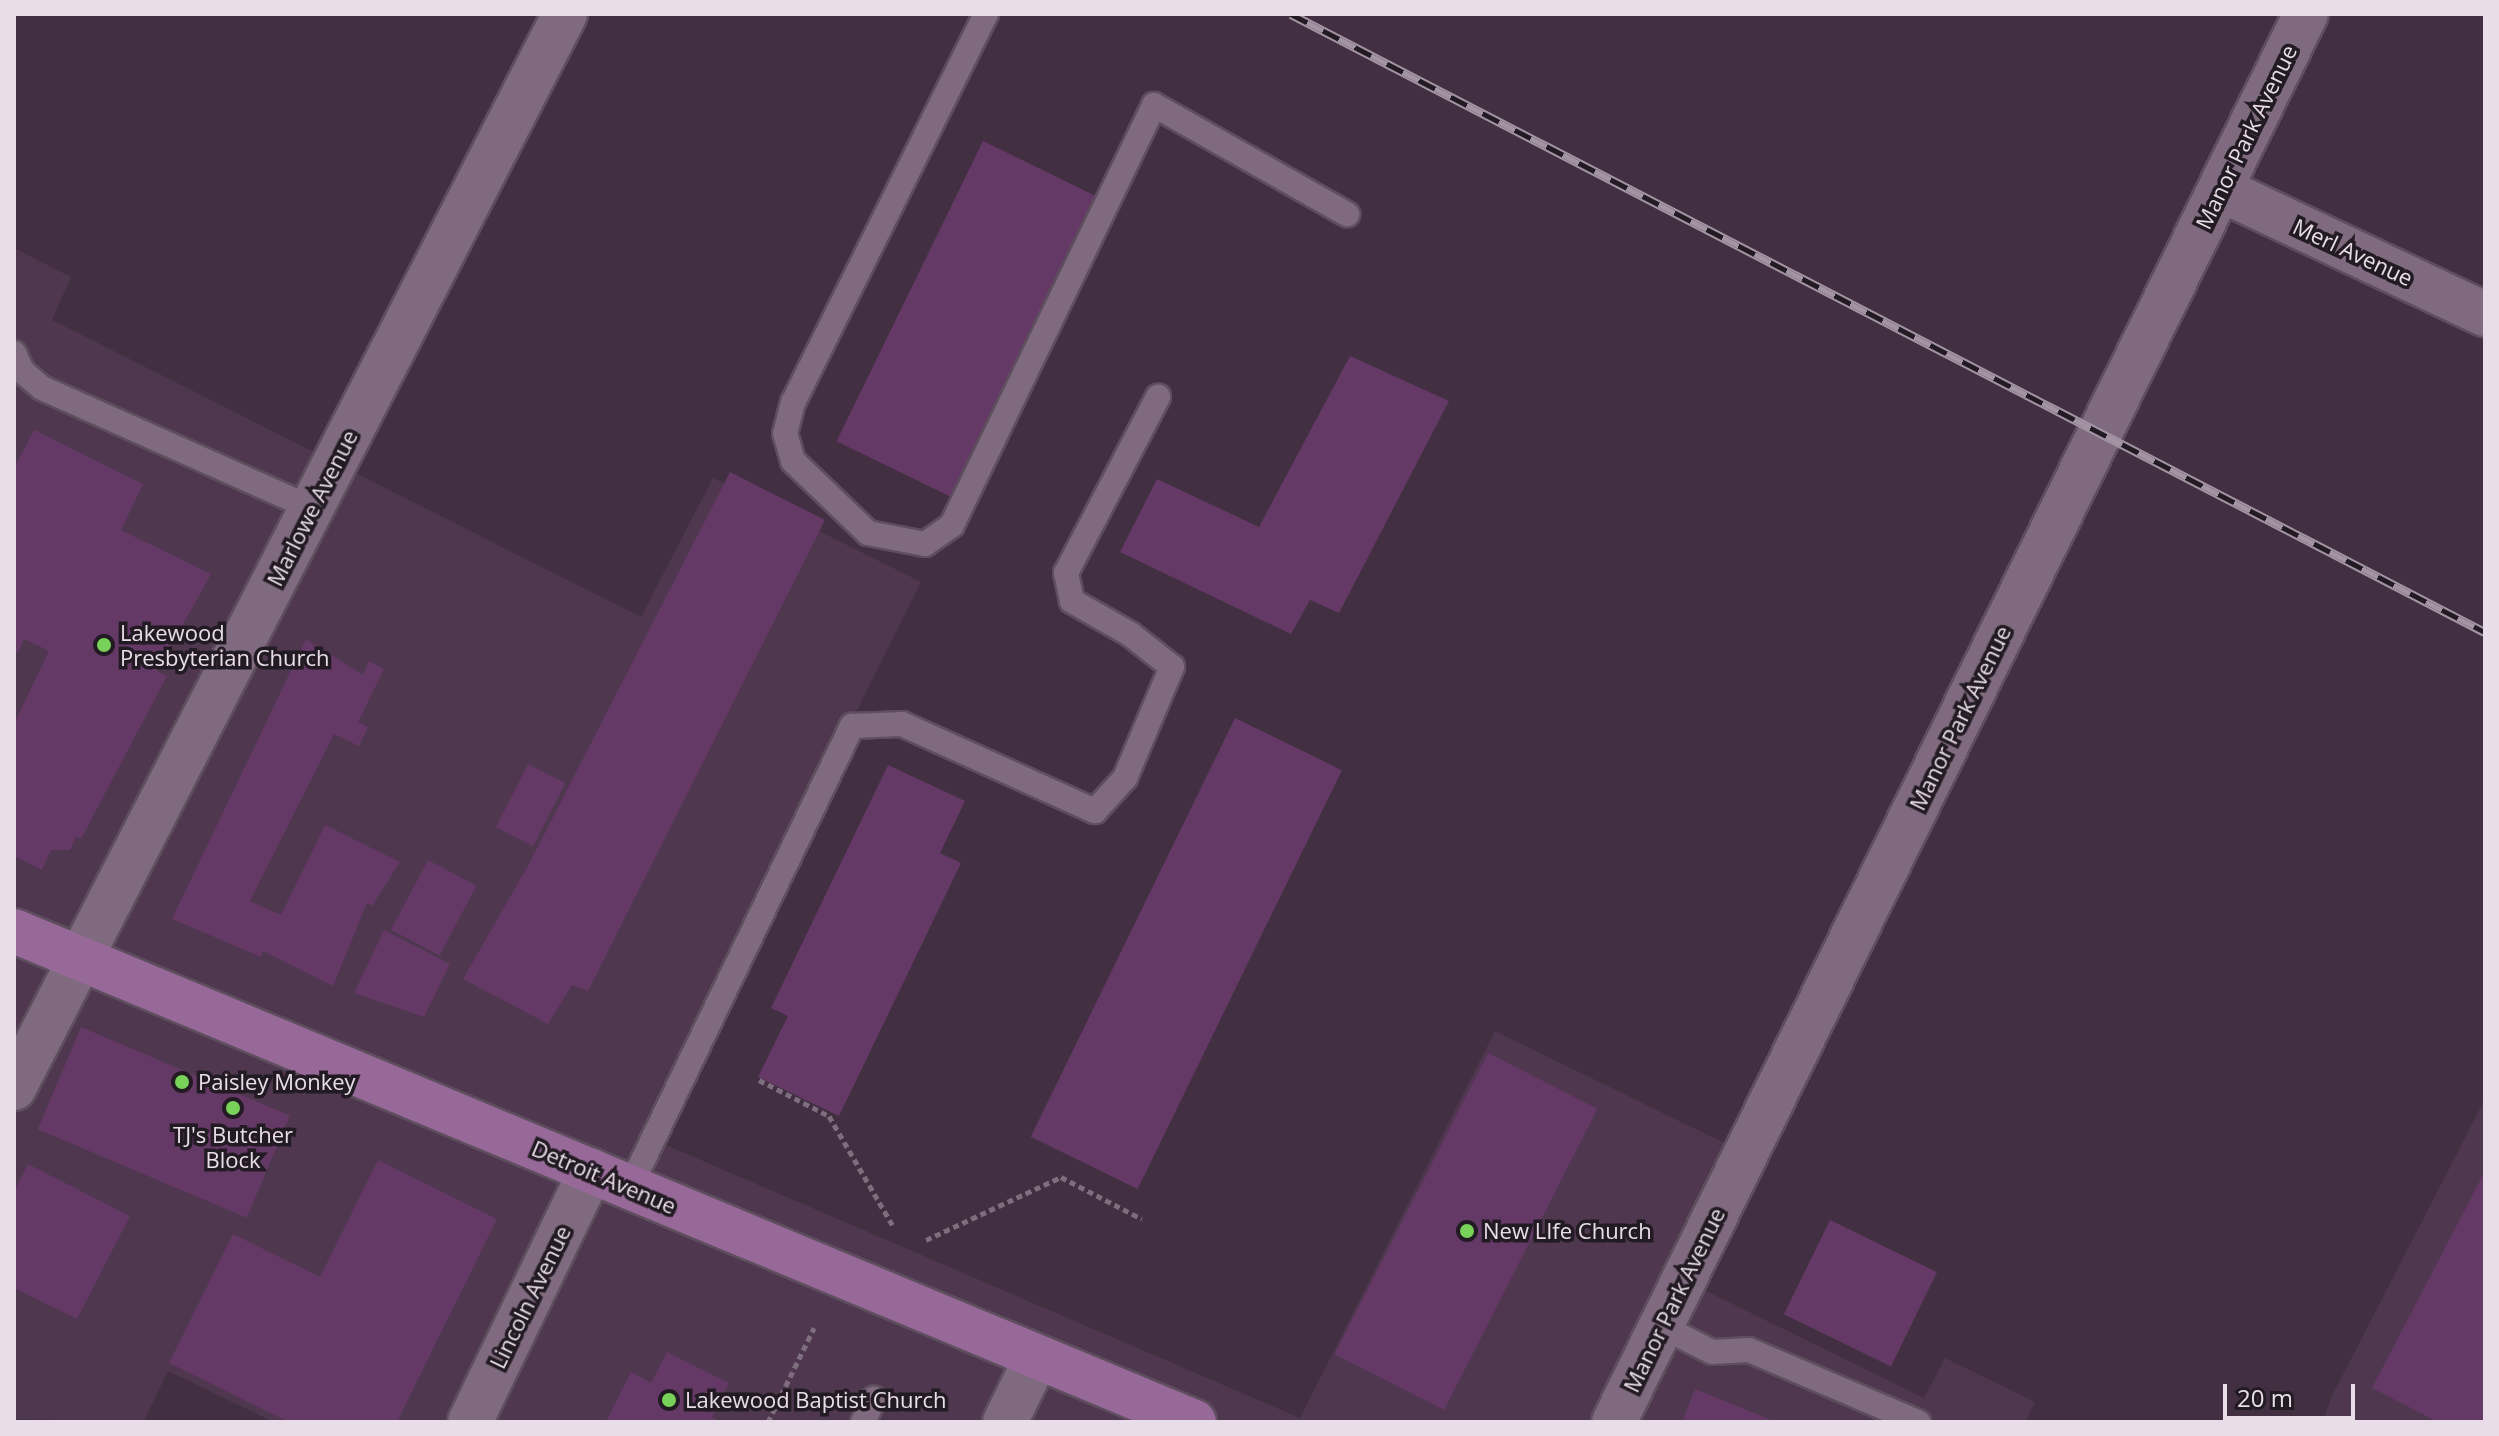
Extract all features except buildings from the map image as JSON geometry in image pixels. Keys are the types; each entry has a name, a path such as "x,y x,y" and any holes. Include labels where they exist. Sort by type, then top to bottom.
{"main road":[{"name":"Detroit Avenue","path":"14,931 1036,1359 1194,1422"}],"street":[{"name":"Marlowe Avenue","path":"14,1088 565,14"},
{"name":"Manor Park Avenue","path":"1614,1422 2306,14"},
{"name":"Merl Avenue","path":"2220,189 2485,314"},
{"name":"Lincoln Avenue","path":"470,1422 610,1179"},
{"path":"1005,1422 1036,1359"}],"lane":[{"path":"986,14 793,402 785,433 793,461 868,533 925,544 952,525 1154,105 1347,214"},
{"path":"14,353 23,372 42,388 312,508"},
{"path":"610,1179 852,726 902,724 1095,811 1125,778 1172,667 1130,634 1072,601 1066,573 1158,397"},
{"path":"1661,1326 1712,1352 1749,1350 1918,1422"},
{"path":"863,1422 874,1398"}],"path":[{"path":"759,1080 829,1116 893,1226"},
{"path":"926,1240 1061,1177 1142,1219"},
{"path":"768,1422 814,1328"}],"shaded area":[{"path":"14,248 71,277 52,320 641,617 713,478 921,582 645,1136 1300,1418 1495,1031 1753,1157 1692,1284 1924,1398 1945,1358 2035,1402 2025,1422 274,1422 168,1371 143,1422 14,1419"},
{"path":"2485,1099 2485,1422 2323,1422 2331,1398"}],"railway":[{"path":"1291,14 2485,632"}],"place":[{"name":"Lakewood Presbyterian Church","path":"104,645"},
{"name":"Paisley Monkey","path":"182,1082"},
{"name":"TJ's Butcher Block","path":"233,1108"},
{"name":"New LIfe Church","path":"1467,1231"},
{"name":"Lakewood Baptist Church","path":"669,1400"}]}
